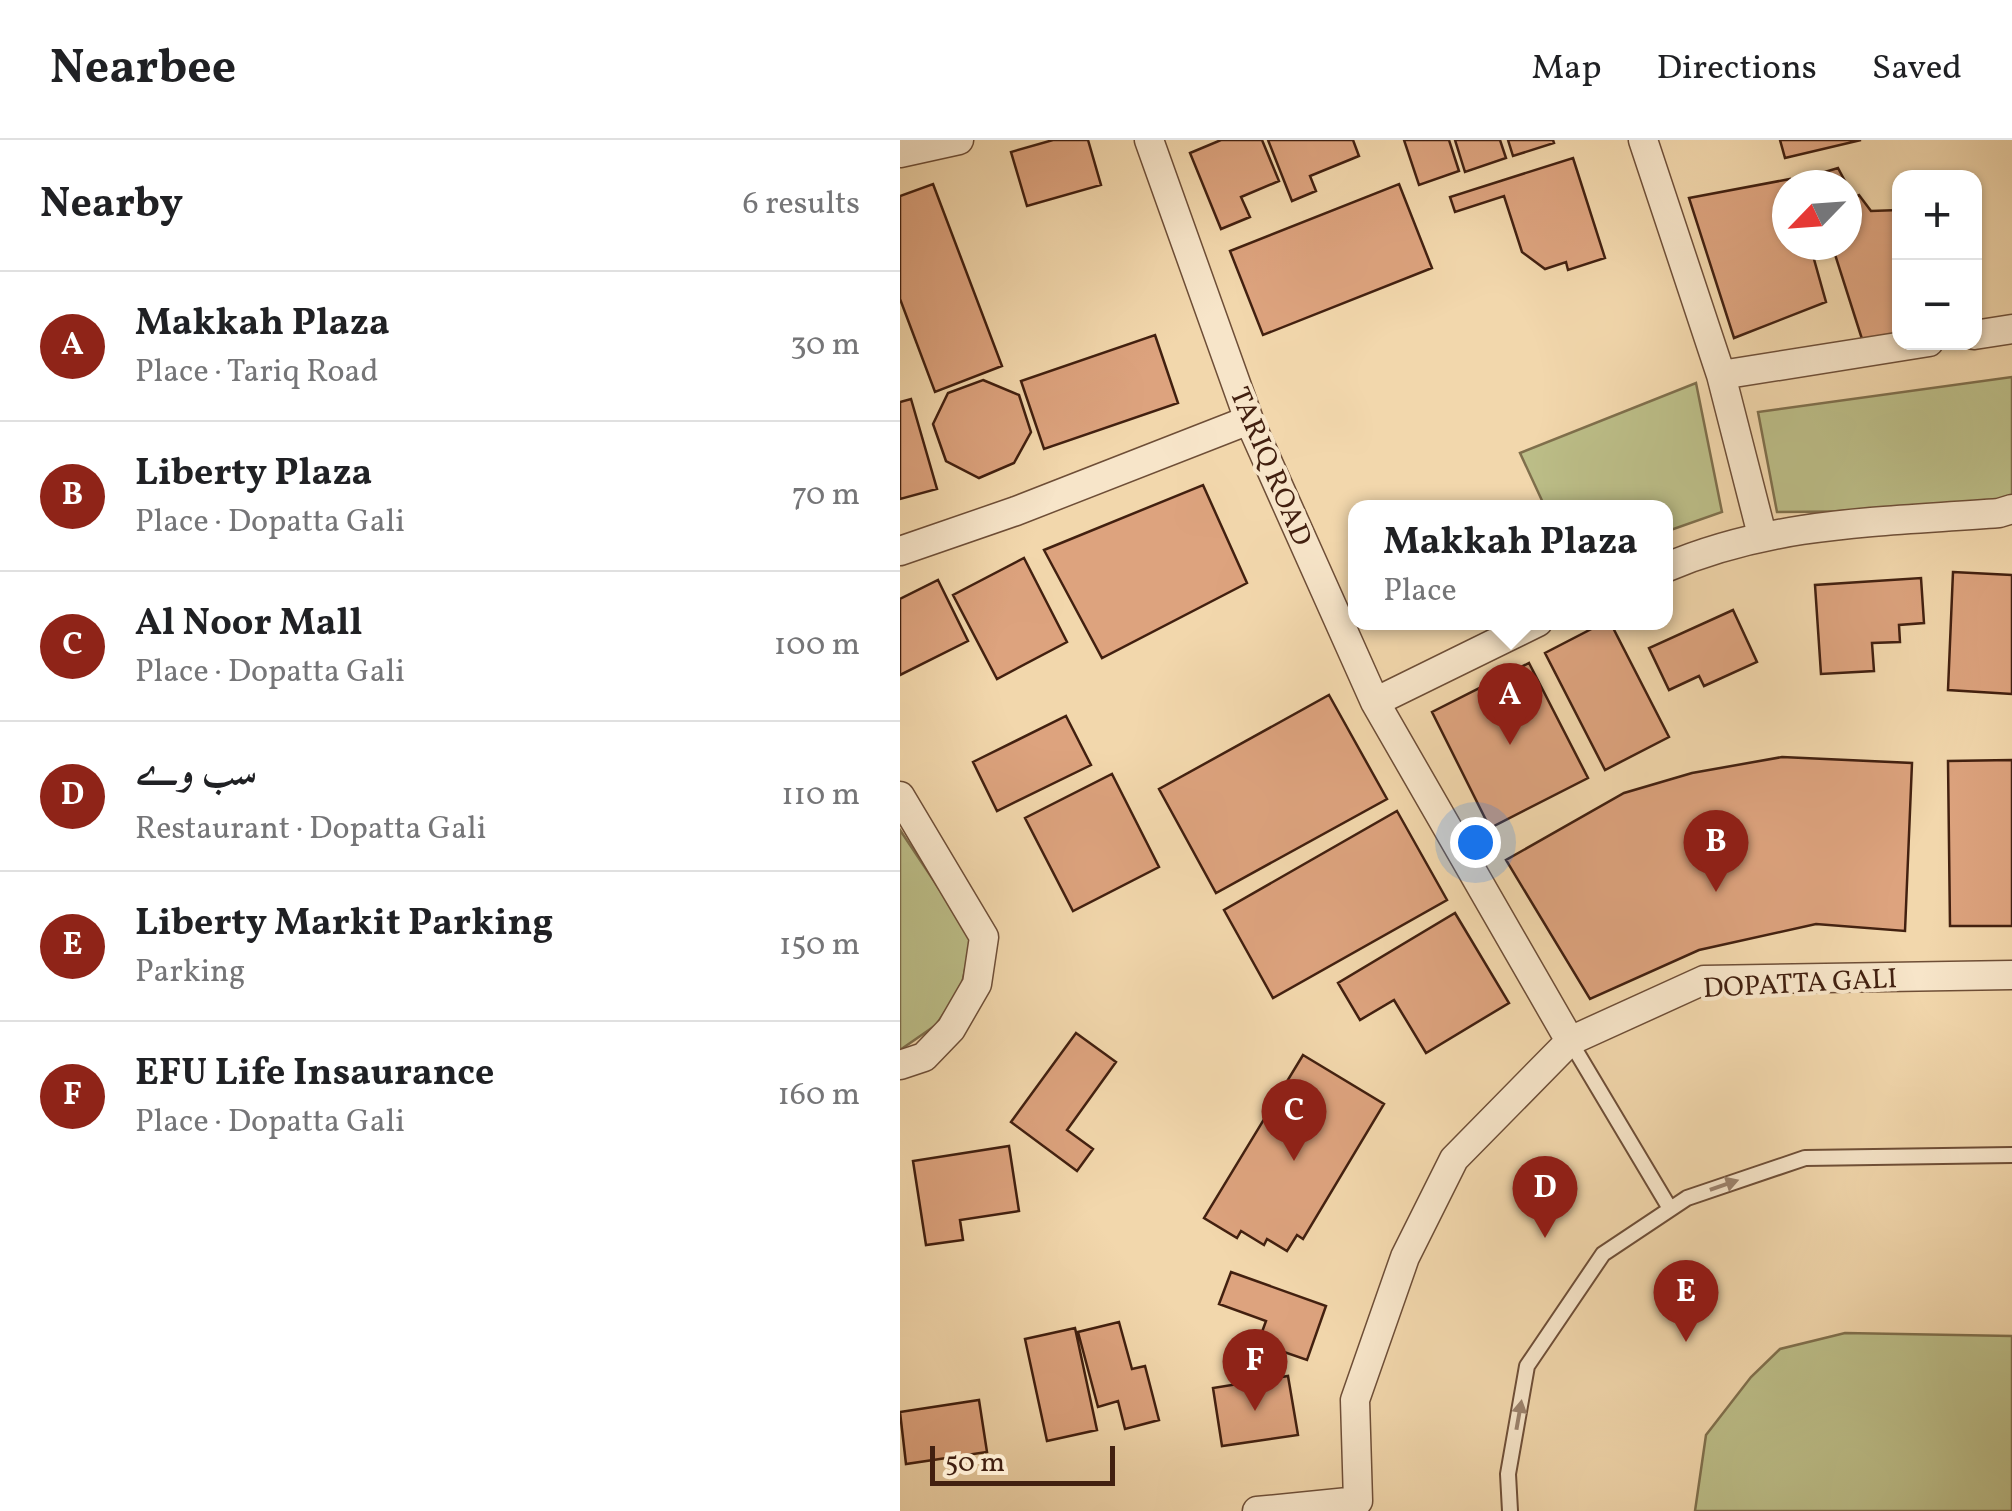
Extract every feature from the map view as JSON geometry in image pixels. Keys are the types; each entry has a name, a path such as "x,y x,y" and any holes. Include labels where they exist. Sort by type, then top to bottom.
{"street":[{"path":"900,153 960,140"},
{"name":"TARIQ ROAD","path":"1148,140 1249,420 1376,702 1570,1041"},
{"path":"1643,140 1721,375 1762,535"},
{"path":"1982,334 2012,330"},
{"path":"1721,375 1892,348"},
{"path":"900,551 1016,511 1249,420"},
{"path":"1673,565 1762,535 1799,528 2012,509"},
{"path":"1376,702 1522,630"},
{"path":"900,796 984,937 977,984 951,1029 924,1057 900,1064"},
{"name":"DOPATTA GALI","path":"1257,1511 1359,1506 1355,1400 1405,1258 1454,1159 1570,1041 1704,980 2012,975"}],"lane":[{"path":"1570,1041 1669,1207"},
{"path":"1510,1511 1508,1474 1527,1366 1603,1254 1669,1207 1805,1158 2012,1155"}],"green space":[{"path":"2012,377 2012,503 2008,510 1777,512 1758,412"},
{"path":"1696,383 1722,512 1673,529 1673,500 1542,500 1520,453"},
{"path":"900,830 972,938 961,988 936,1025 900,1050"},
{"path":"1845,1333 2012,1336 2012,1511 1695,1511 1706,1435 1751,1377 1780,1349"}],"building":[{"path":"1053,140 1088,140 1101,185 1027,206 1011,152"},
{"path":"1221,140 1262,140 1279,181 1241,197 1250,217 1221,229 1190,153"},
{"path":"1268,140 1353,140 1359,156 1310,176 1316,191 1292,201"},
{"path":"1404,140 1449,140 1459,171 1419,185"},
{"path":"1455,140 1500,140 1506,158 1465,172"},
{"path":"1508,140 1553,140 1554,143 1513,156"},
{"path":"1780,140 1861,140 1785,158"},
{"path":"1573,158 1605,258 1568,270 1566,262 1545,269 1522,252 1504,196 1455,212 1450,197"},
{"path":"1772,182 1772,260 1814,260 1826,302 1734,338 1689,198"},
{"path":"933,184 1002,366 935,392 900,299 900,196"},
{"path":"1399,184 1432,268 1263,335 1230,251"},
{"path":"1862,199 1871,211 1892,210 1892,335 1862,339 1837,260 1862,260"},
{"path":"1155,335 1178,403 1044,449 1021,381"},
{"path":"983,380 1019,395 1031,432 1014,463 979,478 946,461 933,424 948,393"},
{"path":"911,399 937,489 900,499 900,402"},
{"path":"1203,485 1247,583 1102,658 1044,550"},
{"path":"1024,558 1067,642 997,679 953,595"},
{"path":"1953,572 2012,575 2012,694 1948,690"},
{"path":"1921,578 1924,623 1899,625 1900,642 1872,643 1874,671 1821,674 1815,585"},
{"path":"938,580 968,641 900,675 900,599"},
{"path":"1733,610 1757,662 1704,686 1699,676 1669,690 1649,648"},
{"path":"1590,630 1614,630 1669,737 1605,770 1545,653"},
{"path":"1529,663 1588,778 1490,828 1432,712"},
{"path":"1329,695 1387,799 1216,893 1159,789"},
{"path":"1066,716 1091,765 997,811 973,762"},
{"path":"1782,757 1912,763 1905,931 1816,924 1699,950 1590,999 1506,860 1624,793 1692,773"},
{"path":"2012,760 2012,926 1950,926 1948,761"},
{"path":"1112,774 1159,867 1073,911 1025,818"},
{"path":"1397,811 1447,900 1273,998 1224,910"},
{"path":"1455,913 1509,1003 1426,1053 1394,1000 1360,1020 1338,983"},
{"path":"1076,1033 1116,1062 1067,1130 1093,1149 1077,1171 1011,1122"},
{"path":"1303,1055 1384,1104 1303,1239 1297,1235 1287,1251 1267,1239 1264,1245 1241,1231 1237,1238 1204,1218"},
{"path":"1009,1146 1019,1211 960,1220 963,1240 926,1245 913,1161"},
{"path":"1231,1272 1326,1306 1307,1360 1258,1343 1266,1321 1219,1304"},
{"path":"1119,1322 1132,1369 1145,1366 1159,1420 1125,1429 1118,1401 1098,1407 1078,1332"},
{"path":"1075,1328 1097,1430 1047,1441 1025,1339"},
{"path":"1288,1376 1298,1435 1222,1446 1213,1388"},
{"path":"979,1400 987,1452 906,1464 900,1412"}],"place":[{"name":"Makkah Plaza","path":"1510,745"},
{"name":"Liberty Plaza","path":"1716,892"},
{"name":"Al Noor Mall","path":"1294,1161"},
{"name":"سب وے","path":"1545,1238"},
{"name":"Liberty Markit Parking","path":"1686,1342"},
{"name":"EFU Life Insaurance","path":"1255,1411"}]}
